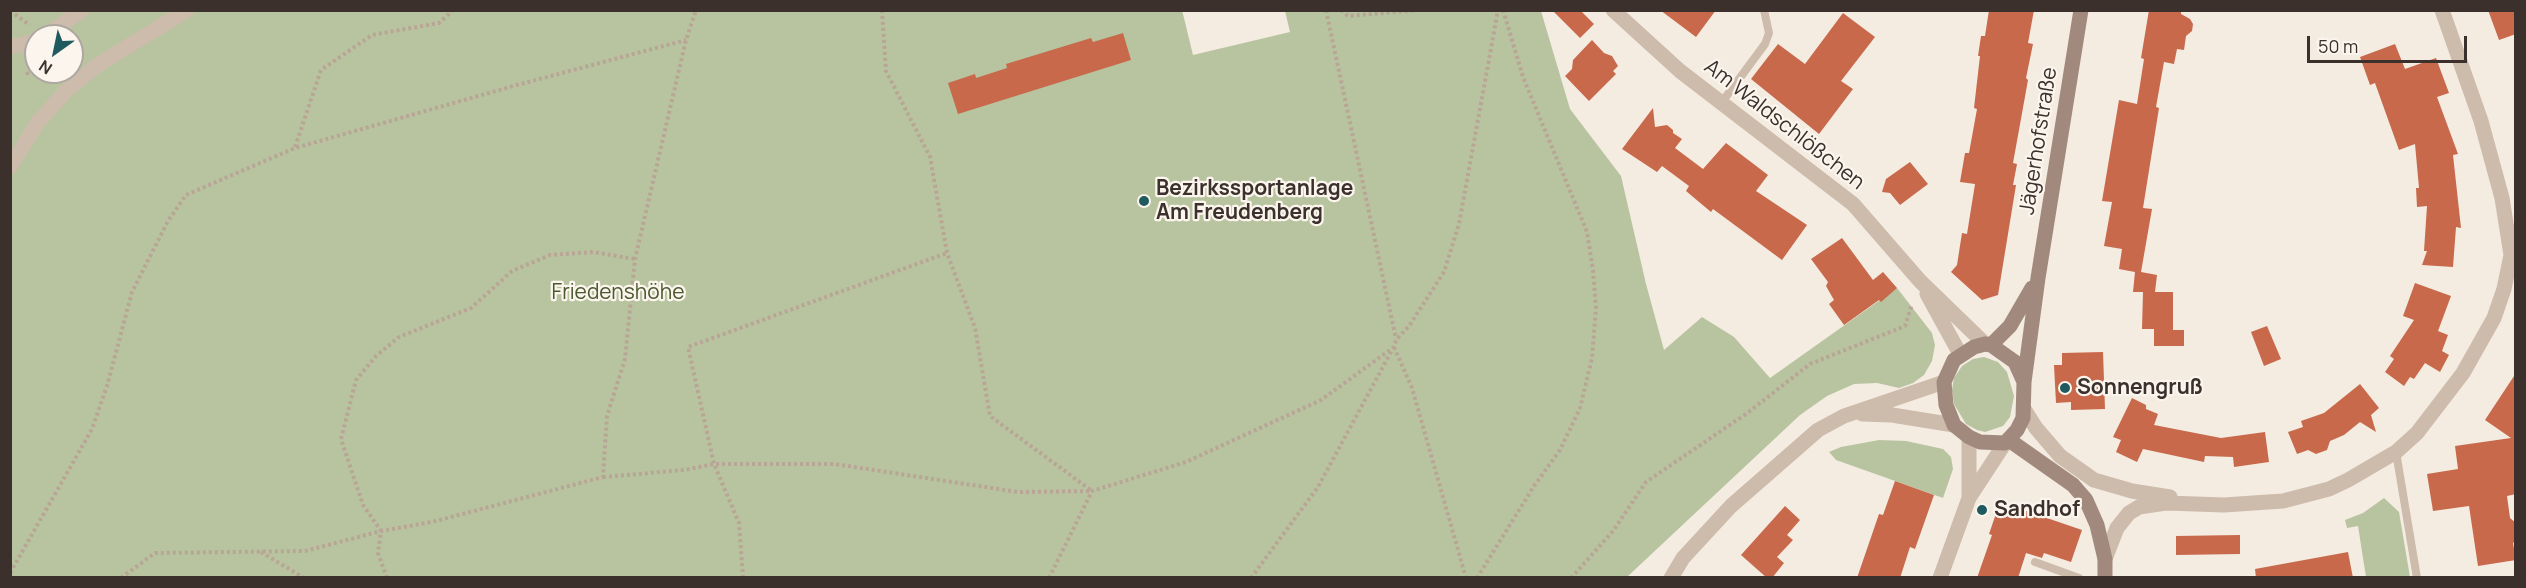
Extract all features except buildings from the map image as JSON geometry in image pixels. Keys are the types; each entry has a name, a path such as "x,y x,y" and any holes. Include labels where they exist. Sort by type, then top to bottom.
{"main road":[{"name":"Jägerhofstraße","path":"2024,382 2037,278 2081,10"},
{"name":"Jägerhofstraße","path":"1988,345 2017,316 2037,278"},
{"path":"2007,442 2020,425 2024,409 2024,382 2014,362 1988,345 1974,346 1960,354 1949,369 1944,382 1946,405 1954,425 1980,442 2007,442 2062,477 2080,493 2097,525 2105,559 2106,578"}],"street":[{"path":"62,24 82,10"},
{"path":"10,167 38,122 66,91 96,66 187,10"},
{"name":"Am Waldschlößchen","path":"1613,10 1680,71 1853,204 1920,281 1988,345"},
{"path":"2105,559 2116,528 2129,513 2139,507 2166,502 2223,505 2283,501 2311,495 2348,480 2396,452 2433,415 2477,350 2497,309 2511,255 2502,198 2481,121 2442,10"},
{"name":"Am Waldschlößchen","path":"1920,281 1960,354"},
{"path":"1660,578 1683,558 1731,506 1818,430 1844,416 1856,414 1944,382"},
{"path":"2024,409 2036,428 2060,456 2094,480 2133,491 2223,505"},
{"path":"1856,414 1892,415 1954,425"},
{"path":"1968,436 1970,498"},
{"path":"1940,578 1970,498 2007,442"},
{"path":"1671,578 1683,558"}],"lane":[{"path":"1722,102 1766,44 1769,33 1764,10"},
{"path":"2396,452 2417,578"},
{"path":"2035,562 2079,578"}],"path":[{"path":"295,148 321,70 372,35 439,23 453,10"},
{"path":"603,477 608,416 625,359 635,259 686,40 696,10"},
{"path":"882,10 886,70 930,157 947,253 975,328 990,416 1092,491"},
{"path":"1326,10 1396,340"},
{"path":"1341,10 1348,16 1420,10"},
{"path":"1251,578 1318,487 1396,340 1409,326 1444,272 1459,224 1498,10"},
{"path":"1477,578 1528,495 1560,450 1580,408 1592,358 1596,308 1587,232 1523,77 1503,10"},
{"path":"10,11 17,17 18,22"},
{"path":"10,573 92,429 107,386 132,292 168,221 186,195 295,148 686,40"},
{"path":"387,578 378,553 381,531 363,505 341,439 356,380 375,356 399,338 471,308 512,271 549,255 593,252 635,259"},
{"path":"742,578 739,523 714,465 688,347 947,253"},
{"path":"1571,578 1613,531 1646,482 1746,414 1810,364 1905,326 1920,281"},
{"path":"121,578 155,553 305,550 381,531 432,522 603,477 714,465 834,464 1018,492 1092,491 1186,462 1321,400 1394,347"},
{"path":"1394,347 1412,388 1424,437 1466,578"},
{"path":"1049,578 1092,491"},
{"path":"258,551 304,578"}],"green space":[{"name":"Friedenshöhe","path":"1182,10 1193,55 1290,32 1285,11 1541,11 1570,109 1621,176 1664,350 1702,317 1734,337 1770,378 1897,288 1932,333 1935,345 1932,361 1924,375 1913,383 1899,388 1877,383 1854,384 1827,396 1800,415 1627,577 11,577 10,11"},
{"path":"1984,357 1998,362 2007,372 2014,396 2010,417 2003,426 1985,432 1966,424 1954,404 1952,390 1954,378 1962,366 1973,359"},
{"path":"1879,440 1906,441 1943,449 1951,457 1953,469 1943,498 1836,460 1829,452 1841,447"},
{"path":"2384,498 2399,512 2410,577 2366,577 2358,526 2347,528 2345,520 2363,513"}],"place":[{"name":"Bezirkssportanlage Am Freudenberg","path":"1144,201"},
{"name":"Sonnengruß","path":"2065,388"},
{"name":"Sandhof","path":"1982,510"}]}
